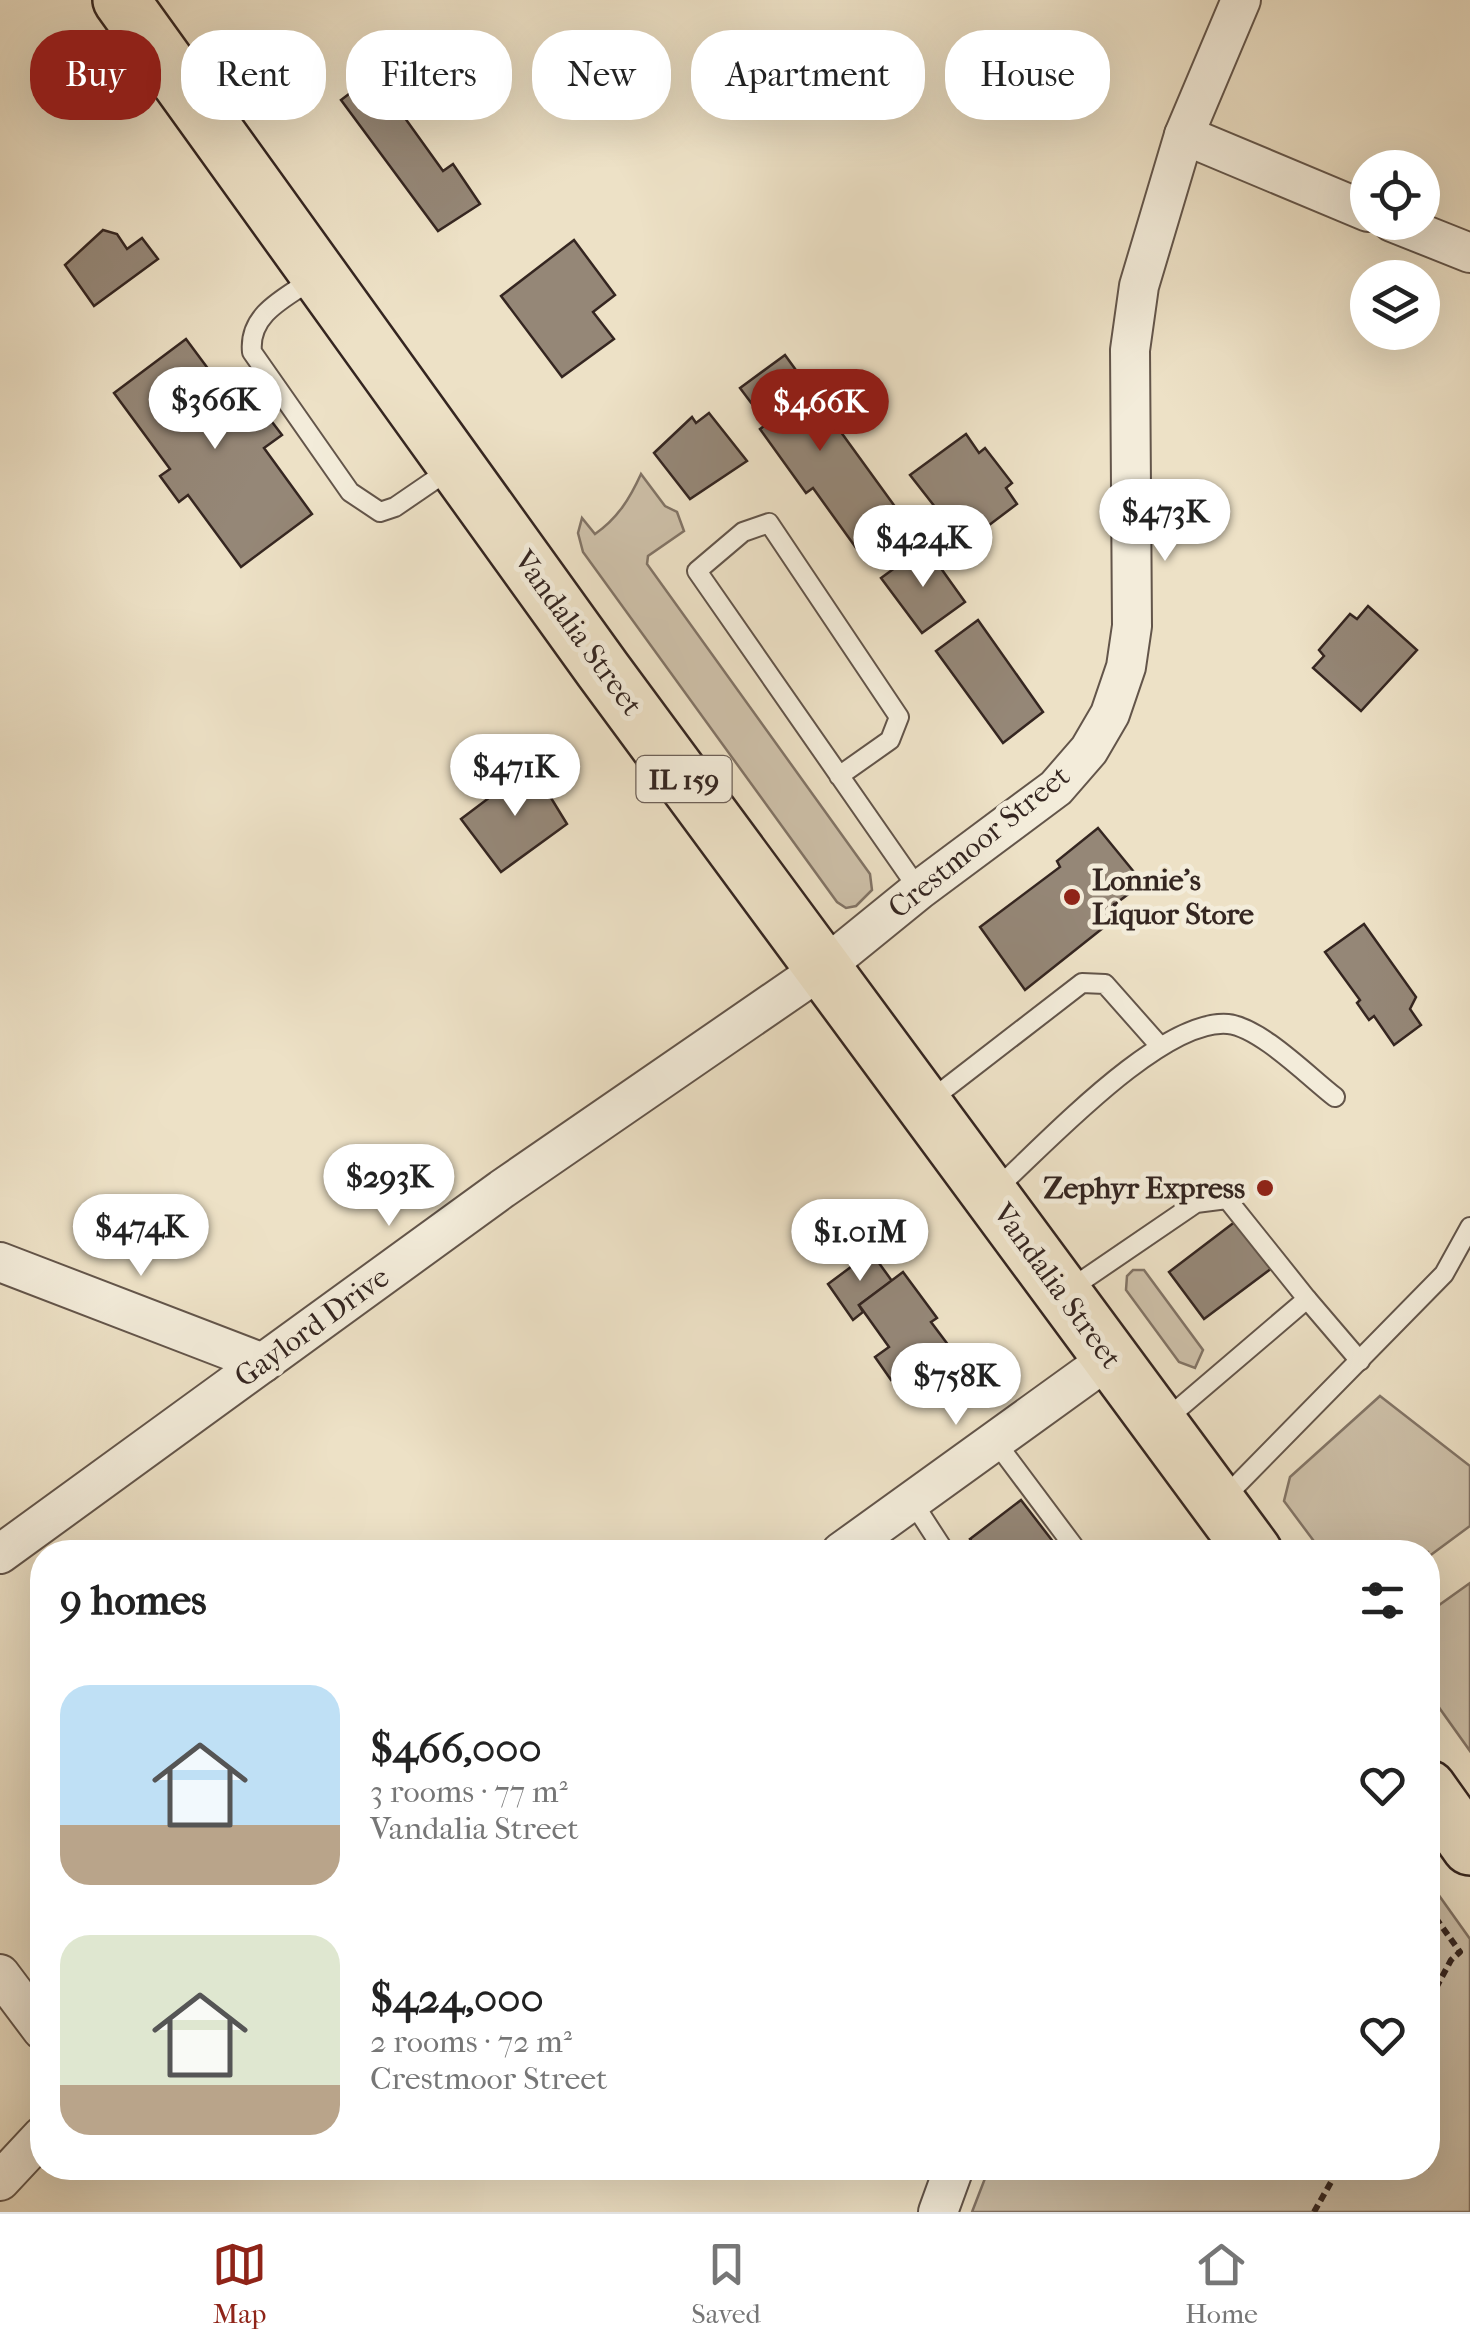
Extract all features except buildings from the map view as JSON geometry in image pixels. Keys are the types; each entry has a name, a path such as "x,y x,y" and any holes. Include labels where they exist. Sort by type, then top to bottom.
{"main road":[{"name":"Vandalia Street","path":"120,0 823,968 1245,1540"},
{"path":"1440,1805 1470,1847"}],"street":[{"name":"Crestmoor Street","path":"823,968 918,890 1056,788 1089,750 1110,714 1126,667 1132,626 1130,350 1139,286 1184,134 1241,0"},
{"path":"1184,134 1350,204"},
{"path":"1437,240 1470,253"},
{"name":"Gaylord Drive","path":"0,1554 502,1189 823,968"},
{"path":"0,1262 262,1362"},
{"path":"858,1540 1110,1358"},
{"path":"0,1974 30,2014"},
{"path":"0,2181 30,2149"},
{"path":"938,2212 950,2180"}],"lane":[{"path":"318,276 258,318 250,334 252,352 350,492 380,512 456,465"},
{"path":"839,776 890,740 899,717 770,524 743,532 697,571 839,776 918,890"},
{"path":"924,1105 1082,983 1105,984 1159,1045"},
{"path":"990,1195 1159,1045 1180,1034 1228,1024 1251,1031 1335,1098"},
{"path":"1064,1294 1196,1203 1227,1199 1360,1361"},
{"path":"1218,1504 1444,1274 1470,1227"},
{"path":"1160,1424 1306,1299"},
{"path":"996,1441 1069,1540"},
{"path":"912,1501 937,1540"}],"path":[{"path":"1440,1924 1460,1952 1440,1981"},
{"path":"1314,2212 1331,2180"}],"shaded area":[{"path":"641,474 665,506 677,512 684,531 648,556 647,564 870,874 872,890 856,906 846,908 837,902 583,552 578,533 582,518 595,534 622,507"},
{"path":"1133,1270 1144,1270 1203,1350 1195,1368 1179,1362 1126,1290 1127,1276"},
{"path":"1380,1396 1470,1466 1470,1526 1440,1548 1440,1540 1313,1540 1284,1501 1290,1477"},
{"path":"1470,1583 1470,1751 1440,1709 1440,1604"},
{"path":"1440,1897 1470,1939 1470,2212 972,2212 984,2180 1440,2180"}],"place":[{"name":"Lonnie's Liquor Store","path":"1072,897"},
{"name":"Zephyr Express","path":"1265,1188"}]}
